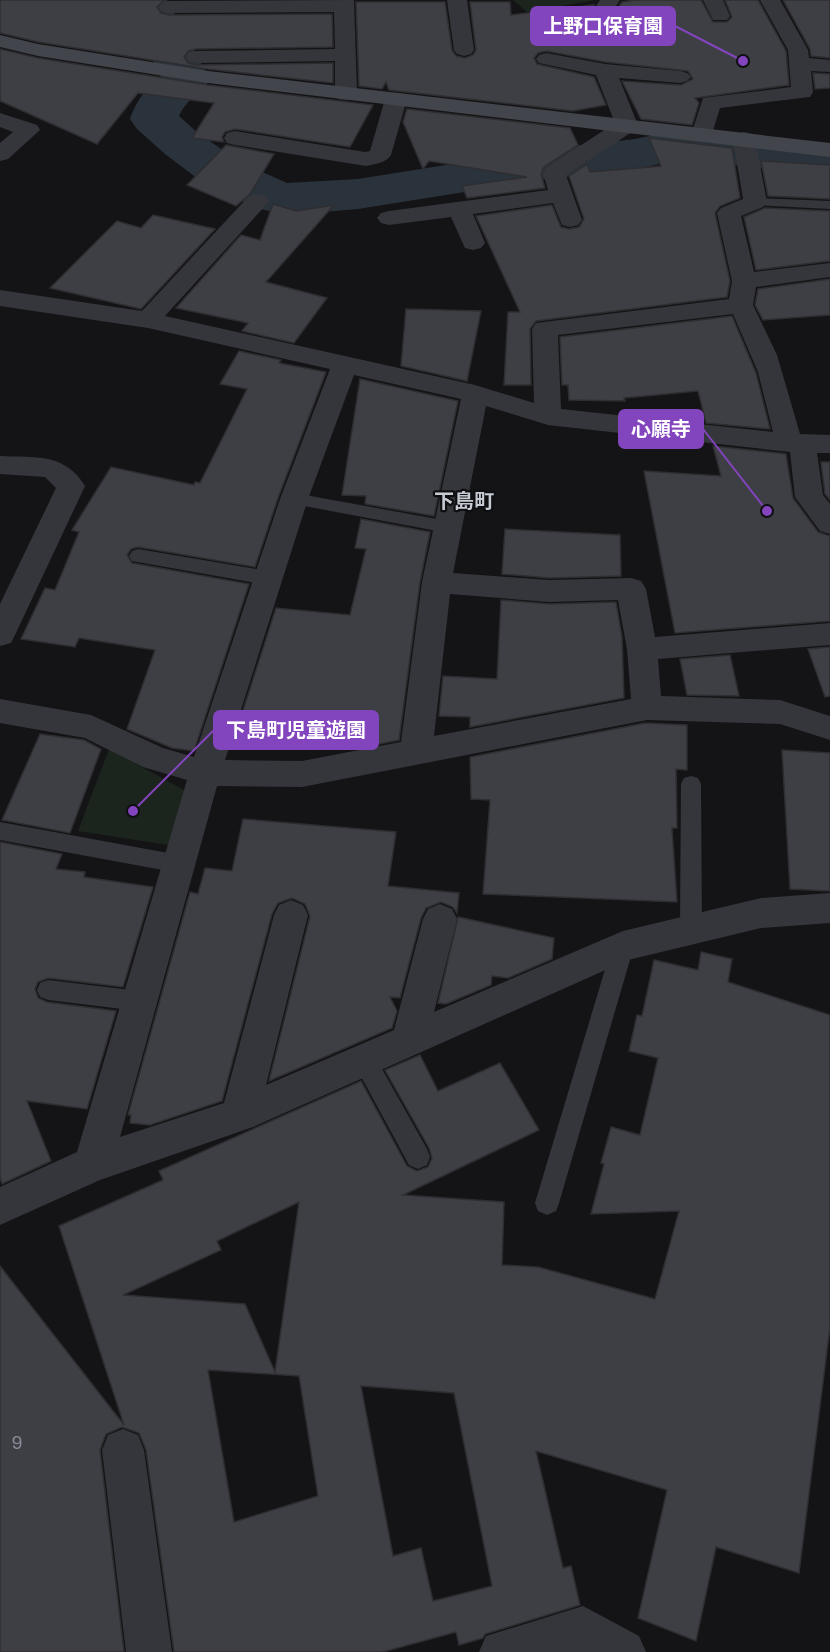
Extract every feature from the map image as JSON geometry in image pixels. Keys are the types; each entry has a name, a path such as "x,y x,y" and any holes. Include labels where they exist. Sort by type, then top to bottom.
{"street":[{"path":"457,0 464,50"},
{"path":"610,0 604,9 611,25"},
{"path":"702,135 711,103 802,92 798,50 770,0"},
{"path":"199,69 167,4 344,3 346,94"},
{"path":"0,41 39,50 171,71 345,55"},
{"path":"546,59 605,70 680,76"},
{"path":"800,64 830,66"},
{"path":"199,69 346,94 830,150"},
{"path":"605,70 627,125"},
{"path":"236,138 366,159 380,155 396,99"},
{"path":"0,120 29,130 0,154"},
{"path":"570,220 554,173 627,125"},
{"path":"744,139 755,202 729,213 742,293 776,381 796,443 809,498 830,524"},
{"path":"389,218 562,195"},
{"path":"148,320 257,201"},
{"path":"459,209 473,243"},
{"path":"548,416 545,329 742,293 830,270"},
{"path":"0,322 7,299 148,320 476,394 548,416 796,443 830,444"},
{"path":"93,1164 205,773 294,499 344,366"},
{"path":"416,752 437,582 476,394"},
{"path":"0,465 52,468 71,486 0,635"},
{"path":"437,582 549,591 631,589 642,649 647,708"},
{"path":"642,649 830,634"},
{"path":"0,711 91,727 154,758 205,773 302,774 647,708 780,712 830,728"},
{"path":"0,1206 93,1164 240,1115 623,946 761,913 830,908"},
{"path":"240,1115 291,915"},
{"path":"409,1041 440,918"},
{"path":"123,1450 148,1652"},
{"path":"502,1652 583,1629 623,1652"}],"lane":[{"path":"755,202 830,205"},
{"path":"294,499 448,527"},
{"path":"138,556 268,578"},
{"path":"691,784 691,930"},
{"path":"0,831 179,864"},
{"path":"547,1203 623,946"},
{"path":"48,990 140,1001"},
{"path":"365,1061 418,1157"}],"shaded area":[{"path":"513,0 596,0 527,12"},
{"path":"109,749 186,791 168,845 78,831"}],"building":[{"path":"0,0 164,0 157,7 161,13 169,15 332,14 333,47 196,49 188,51 184,57 188,63 196,65 333,63 333,83 208,69 38,42 0,33"},
{"path":"701,0 713,22 727,22 732,17 725,0 758,0 786,51 789,85 695,98 699,103 692,125 641,119 622,81 681,85 693,79 688,71 605,62 546,51 538,53 534,58 537,64 594,77 606,105 573,111 389,90 386,82 382,89 359,86 356,2 445,2 452,50 456,56 465,58 473,55 476,50 470,2 510,2 511,15 594,5 592,10 602,30 618,31 623,24 617,9 622,2"},
{"path":"783,0 830,0 830,58 811,56 810,49"},
{"path":"0,49 38,58 208,85 373,105 350,147 235,129 225,132 222,137 224,142 192,138 214,103 138,93 97,144 0,101"},
{"path":"813,73 830,74 830,88 815,89"},
{"path":"407,109 570,128 578,145 544,167 541,174 545,188 467,198 462,186 527,177 429,161 423,169 403,122"},
{"path":"649,138 732,148 740,198 720,206 715,213 730,281 727,297 536,321 530,329 531,385 504,385 508,312 520,312 476,216 552,205 561,227 569,229 579,227 584,219 569,176 587,164 590,172 661,166"},
{"path":"226,145 274,154 250,194 236,206 187,185"},
{"path":"761,161 830,165 830,199 768,196"},
{"path":"273,204 296,211 334,205 266,282 327,298 294,343 242,331 248,323 176,308 241,235 260,240"},
{"path":"765,208 830,211 830,261 756,270 744,217"},
{"path":"153,215 215,229 141,309 50,288 117,221 141,228"},
{"path":"830,279 830,315 763,320 755,305 758,289"},
{"path":"406,309 481,311 467,381 401,366"},
{"path":"732,316 756,373 770,429 706,423 698,391 624,398 625,401 569,400 568,385 562,385 560,337"},
{"path":"239,351 281,360 279,363 326,372 278,498 255,567 138,547 131,549 127,555 132,563 249,584 194,751 172,748 127,729 155,650 79,638 75,647 21,639 45,588 55,590 79,532 72,530 111,467 194,485 195,482 200,483 247,389 220,384"},
{"path":"360,379 458,401 434,516 365,504 366,496 342,495"},
{"path":"713,446 786,454 793,498 818,532 830,536 830,621 675,633 644,471 721,476"},
{"path":"821,462 830,462 830,500 825,494"},
{"path":"361,519 430,532 420,582 399,740 364,747 310,743 311,734 237,729 276,608 350,615 366,549 355,548"},
{"path":"505,529 620,535 621,576 549,578 502,574"},
{"path":"501,600 549,604 616,602 622,637 624,698 470,727 470,717 439,716 443,676 497,679"},
{"path":"830,647 830,696 825,697 808,649"},
{"path":"730,655 739,696 687,695 680,659"},
{"path":"645,723 687,725 687,770 676,769 677,828 672,828 677,902 483,894 490,800 471,799 470,757"},
{"path":"40,734 84,740 101,749 70,833 2,820"},
{"path":"782,750 830,753 830,891 790,889"},
{"path":"243,819 396,832 388,886 459,893 457,913 453,907 441,902 426,908 421,918 400,998 390,997 397,1011 392,1028 269,1081 310,916 305,904 292,898 278,903 272,914 222,1101 150,1125 130,1123 131,1115 128,1115 190,892 198,894 205,868 232,871"},
{"path":"0,842 62,854 56,869 85,872 84,877 153,887 123,987 48,978 38,982 35,989 38,998 47,1002 116,1011 87,1109 27,1101 51,1161 2,1184 0,1177"},
{"path":"458,917 554,938 552,959 508,978 492,976 491,985 446,1004 438,1003"},
{"path":"701,952 732,959 728,982 830,1015 830,1327 799,1573 716,1547 696,1641 638,1618 667,1490 536,1451 563,1568 571,1566 580,1605 485,1634 483,1638 459,1645 456,1632 383,1652 174,1652 146,1450 139,1433 122,1427 106,1434 100,1450 124,1652 0,1652 0,1266 124,1425 59,1226 163,1180 159,1171 361,1081 407,1166 417,1171 428,1167 432,1158 429,1148 385,1070 420,1055 438,1091 500,1063 539,1130 403,1195 504,1202 502,1265 538,1267 655,1299 679,1211 591,1214 611,1127 640,1135 658,1058 629,1051 637,1015 642,1016 654,960 698,970","holes":["299,1202 275,1372 245,1304 123,1295 221,1250 217,1241","208,1370 299,1376 318,1496 234,1522","361,1386 454,1393 492,1586 433,1601 421,1548 393,1556"]}],"waterway":[{"path":"145,0 186,80 161,100 154,119 182,144 224,174 278,198 300,199 358,194 547,164 635,154 684,144 830,162"}],"place":[{"name":"上野口保育園","path":"743,61"},
{"name":"心願寺","path":"767,511"},
{"name":"下島町児童遊園","path":"133,811"}],"district":[{"name":"下島町","path":"464,501"}]}
